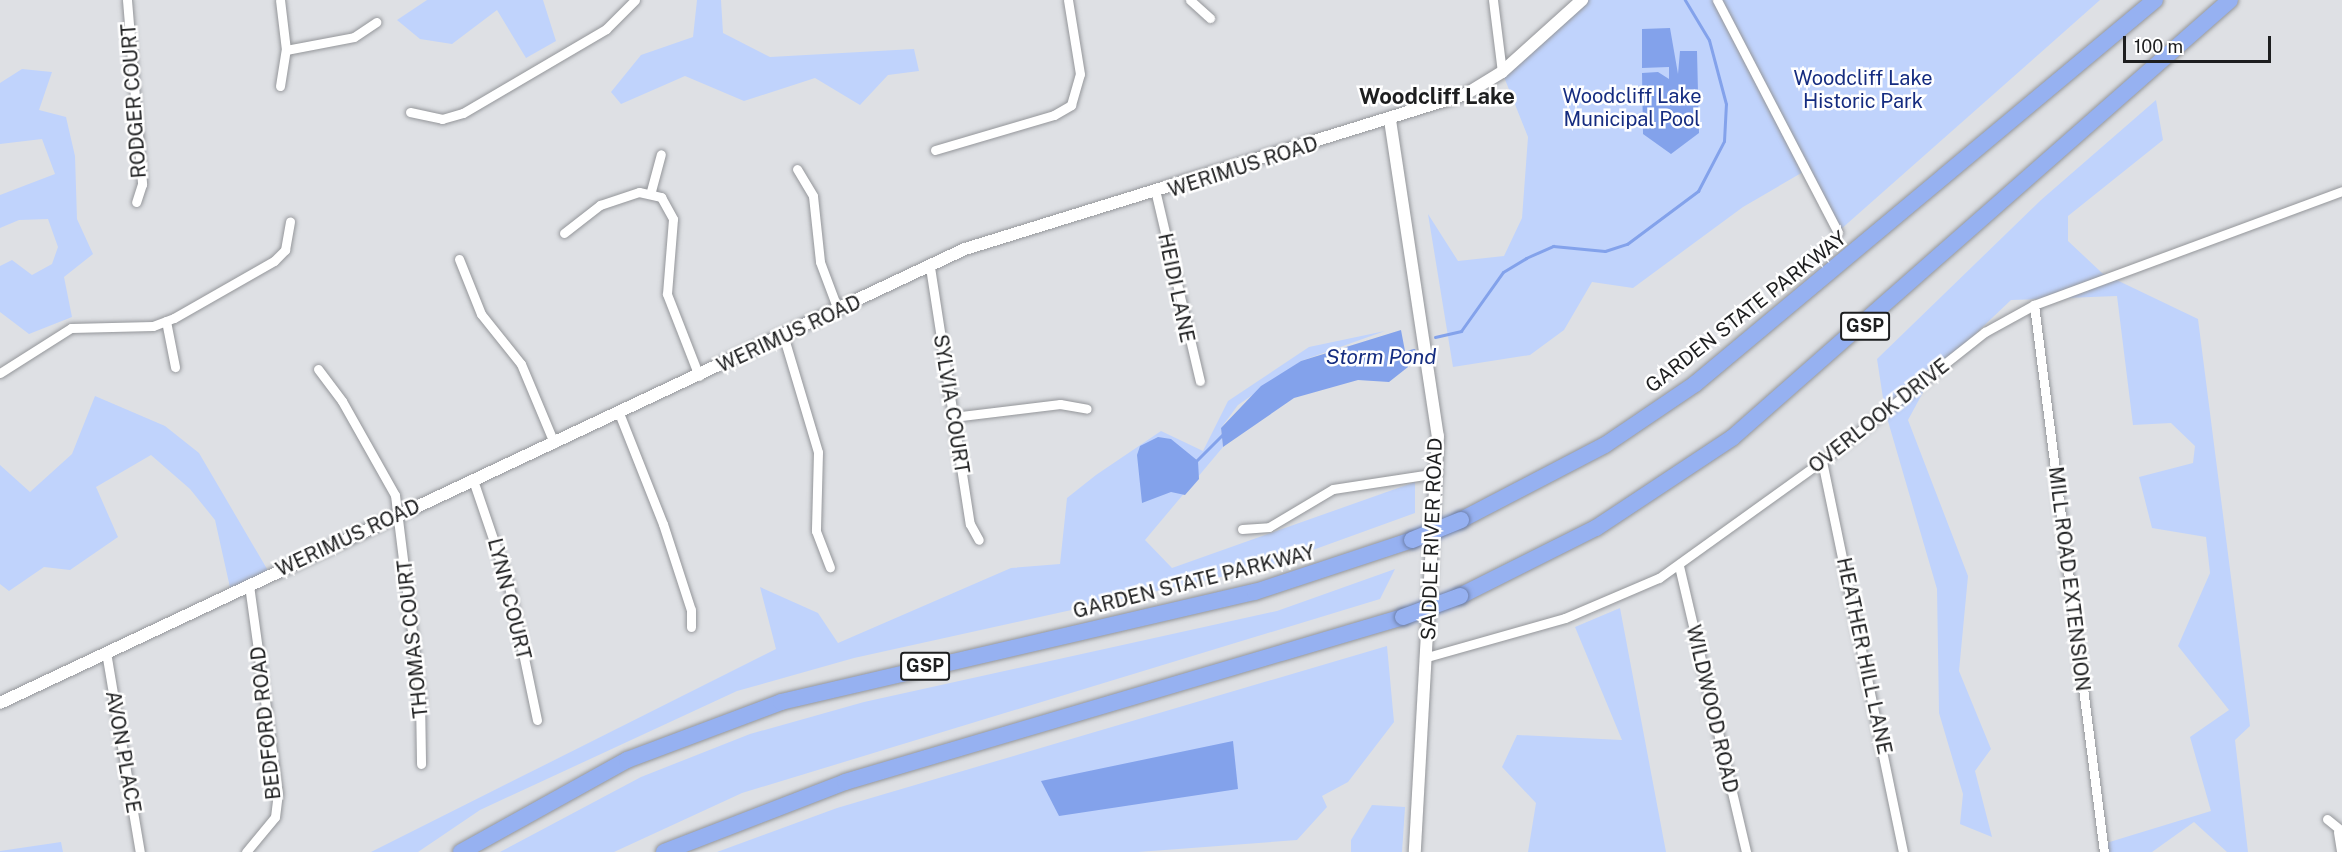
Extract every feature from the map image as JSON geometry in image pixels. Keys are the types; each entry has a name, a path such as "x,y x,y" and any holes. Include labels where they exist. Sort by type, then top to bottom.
{"highway":[{"name":"GARDEN STATE PARKWAY","path":"461,852 627,760 760,709 885,675 1256,592 1412,540 1461,520 1596,450 1695,384 2155,0"},
{"name":"GSP","path":"664,852 844,782 1403,617 1460,596 1596,528 1732,438 2230,0"}],"main road":[{"name":"WERIMUS ROAD","path":"0,703 399,514 784,338 837,310 988,240 1156,194 1447,102 1502,72 1582,0"},
{"name":"SADDLE RIVER ROAD","path":"1390,120 1433,394 1438,473 1414,852"}],"street":[{"name":"RODGER COURT","path":"127,0 142,184 136,202"},
{"path":"280,0 286,50 280,86"},
{"path":"410,112 442,119 463,113 606,28 635,0"},
{"path":"935,150 1054,115 1071,105 1080,74 1068,0"},
{"path":"1190,0 1210,18"},
{"path":"1493,0 1502,72"},
{"path":"1717,0 1838,232"},
{"path":"286,50 354,38 376,22"},
{"path":"651,191 661,154"},
{"path":"797,169 813,196 820,262 837,310"},
{"name":"OVERLOOK DRIVE","path":"1427,657 1565,618 1679,566 1822,461 1985,332 2034,305 2342,190"},
{"path":"564,233 600,205 651,191"},
{"path":"651,191 669,207 673,219 666,294 699,376"},
{"name":"HEIDI LANE","path":"1156,194 1200,381"},
{"path":"0,373 71,328 166,321 274,261 285,250 290,221"},
{"path":"459,259 481,314 521,364 554,443"},
{"name":"SYLVIA COURT","path":"930,267 970,524 979,540"},
{"name":"MILL ROAD EXTENSION","path":"2034,305 2104,852"},
{"path":"166,321 175,367"},
{"path":"784,338 818,452 816,531 830,567"},
{"name":"THOMAS COURT","path":"318,369 389,478 399,514 420,697 421,764"},
{"path":"953,417 1060,404 1087,409"},
{"path":"619,413 663,524 691,610 691,627"},
{"name":"HEATHER HILL LANE","path":"1822,461 1903,852"},
{"path":"1242,529 1269,527 1333,489 1438,473"},
{"name":"LYNN COURT","path":"473,480 509,586 537,720"},
{"name":"WILDWOOD ROAD","path":"1679,566 1746,852"},
{"name":"BEDFORD ROAD","path":"246,852 272,823 278,794 249,584"},
{"name":"AVON PLACE","path":"106,652 140,852"},
{"path":"2327,819 2340,831 2341,852"}],"green space":[{"path":"427,0 543,0 556,41 526,58 497,10 452,44 420,39 397,20"},
{"path":"697,0 721,0 723,33 770,57 914,49 919,71 888,75 860,105 815,78 744,101 685,76 621,104 611,92 641,55 693,37"},
{"path":"1582,0 2100,0 1840,230 1803,172 1743,207 1633,288 1592,282 1564,330 1530,355 1453,367 1428,214 1458,261 1504,256 1522,218 1528,137 1502,72"},
{"path":"22,69 52,72 39,110 66,117 75,156 77,219 93,254 64,277 72,317 29,334 0,312 0,266 12,260 32,275 52,264 58,247 48,219 19,220 0,228 0,195 55,174 42,139 0,144 0,83"},
{"path":"2156,100 2163,140 2068,216 2068,241 2102,273 2198,319 2250,726 2235,740 2248,852 2227,852 2194,822 2152,852 2104,852 2103,844 2211,811 2190,737 2229,710 2178,646 2210,573 2206,537 2152,528 2139,477 2193,463 2195,446 2171,423 2133,425 2117,296 2011,300 1933,374 1908,420 1968,576 1959,671 1991,749 1975,771 1992,837 1960,824 1963,794 1939,713 1937,589 1885,411 1877,359 2041,200"},
{"path":"1385,331 1301,361 1238,405 1221,428 1223,447 1145,540 1172,568 1415,482 1415,513 1266,567 854,658 737,691 480,810 418,852 371,852 776,649 760,587 818,613 838,643 1011,568 1060,564 1067,498 1096,475 1161,431 1203,451 1228,401 1309,347"},
{"path":"95,396 165,426 199,453 270,574 231,592 215,520 190,489 151,455 96,487 118,537 70,570 44,567 9,591 0,584 0,465 30,492 72,454"},
{"path":"1395,569 1380,599 742,793 614,852 500,852 641,777 750,734 864,702 1277,611"},
{"path":"1620,608 1666,852 1528,852 1536,803 1502,767 1517,735 1622,740 1575,627"},
{"path":"1387,646 1394,722 1348,782 1322,796 1327,807 1297,840 1138,852 717,852 837,808"},
{"path":"1372,805 1405,807 1402,852 1351,852 1351,840"},
{"path":"61,842 63,852 0,852 0,851"}],"water":[{"path":"1670,28 1678,74 1680,51 1697,51 1699,133 1671,154 1643,134 1642,73 1658,72 1669,79 1669,67 1642,68 1642,29"},
{"name":"Storm Pond","path":"1401,330 1408,367 1389,382 1358,380 1294,398 1223,447 1221,428 1261,386 1301,361"},
{"path":"1158,437 1171,439 1198,461 1199,479 1185,495 1171,492 1142,503 1137,455 1140,446"},
{"path":"1233,741 1238,789 1059,816 1041,781"}],"waterway":[{"path":"1435,337 1461,331 1503,272 1526,258 1553,246 1605,251 1627,244 1698,191 1724,141 1726,104 1709,40 1685,0"},
{"path":"1406,352 1414,350"},
{"path":"1194,463 1223,434"}],"district":[{"name":"Woodcliff Lake","path":"1437,97"}],"park label":[{"name":"Woodcliff Lake Historic Park","path":"1863,90"},
{"name":"Woodcliff Lake Municipal Pool","path":"1632,108"}]}
